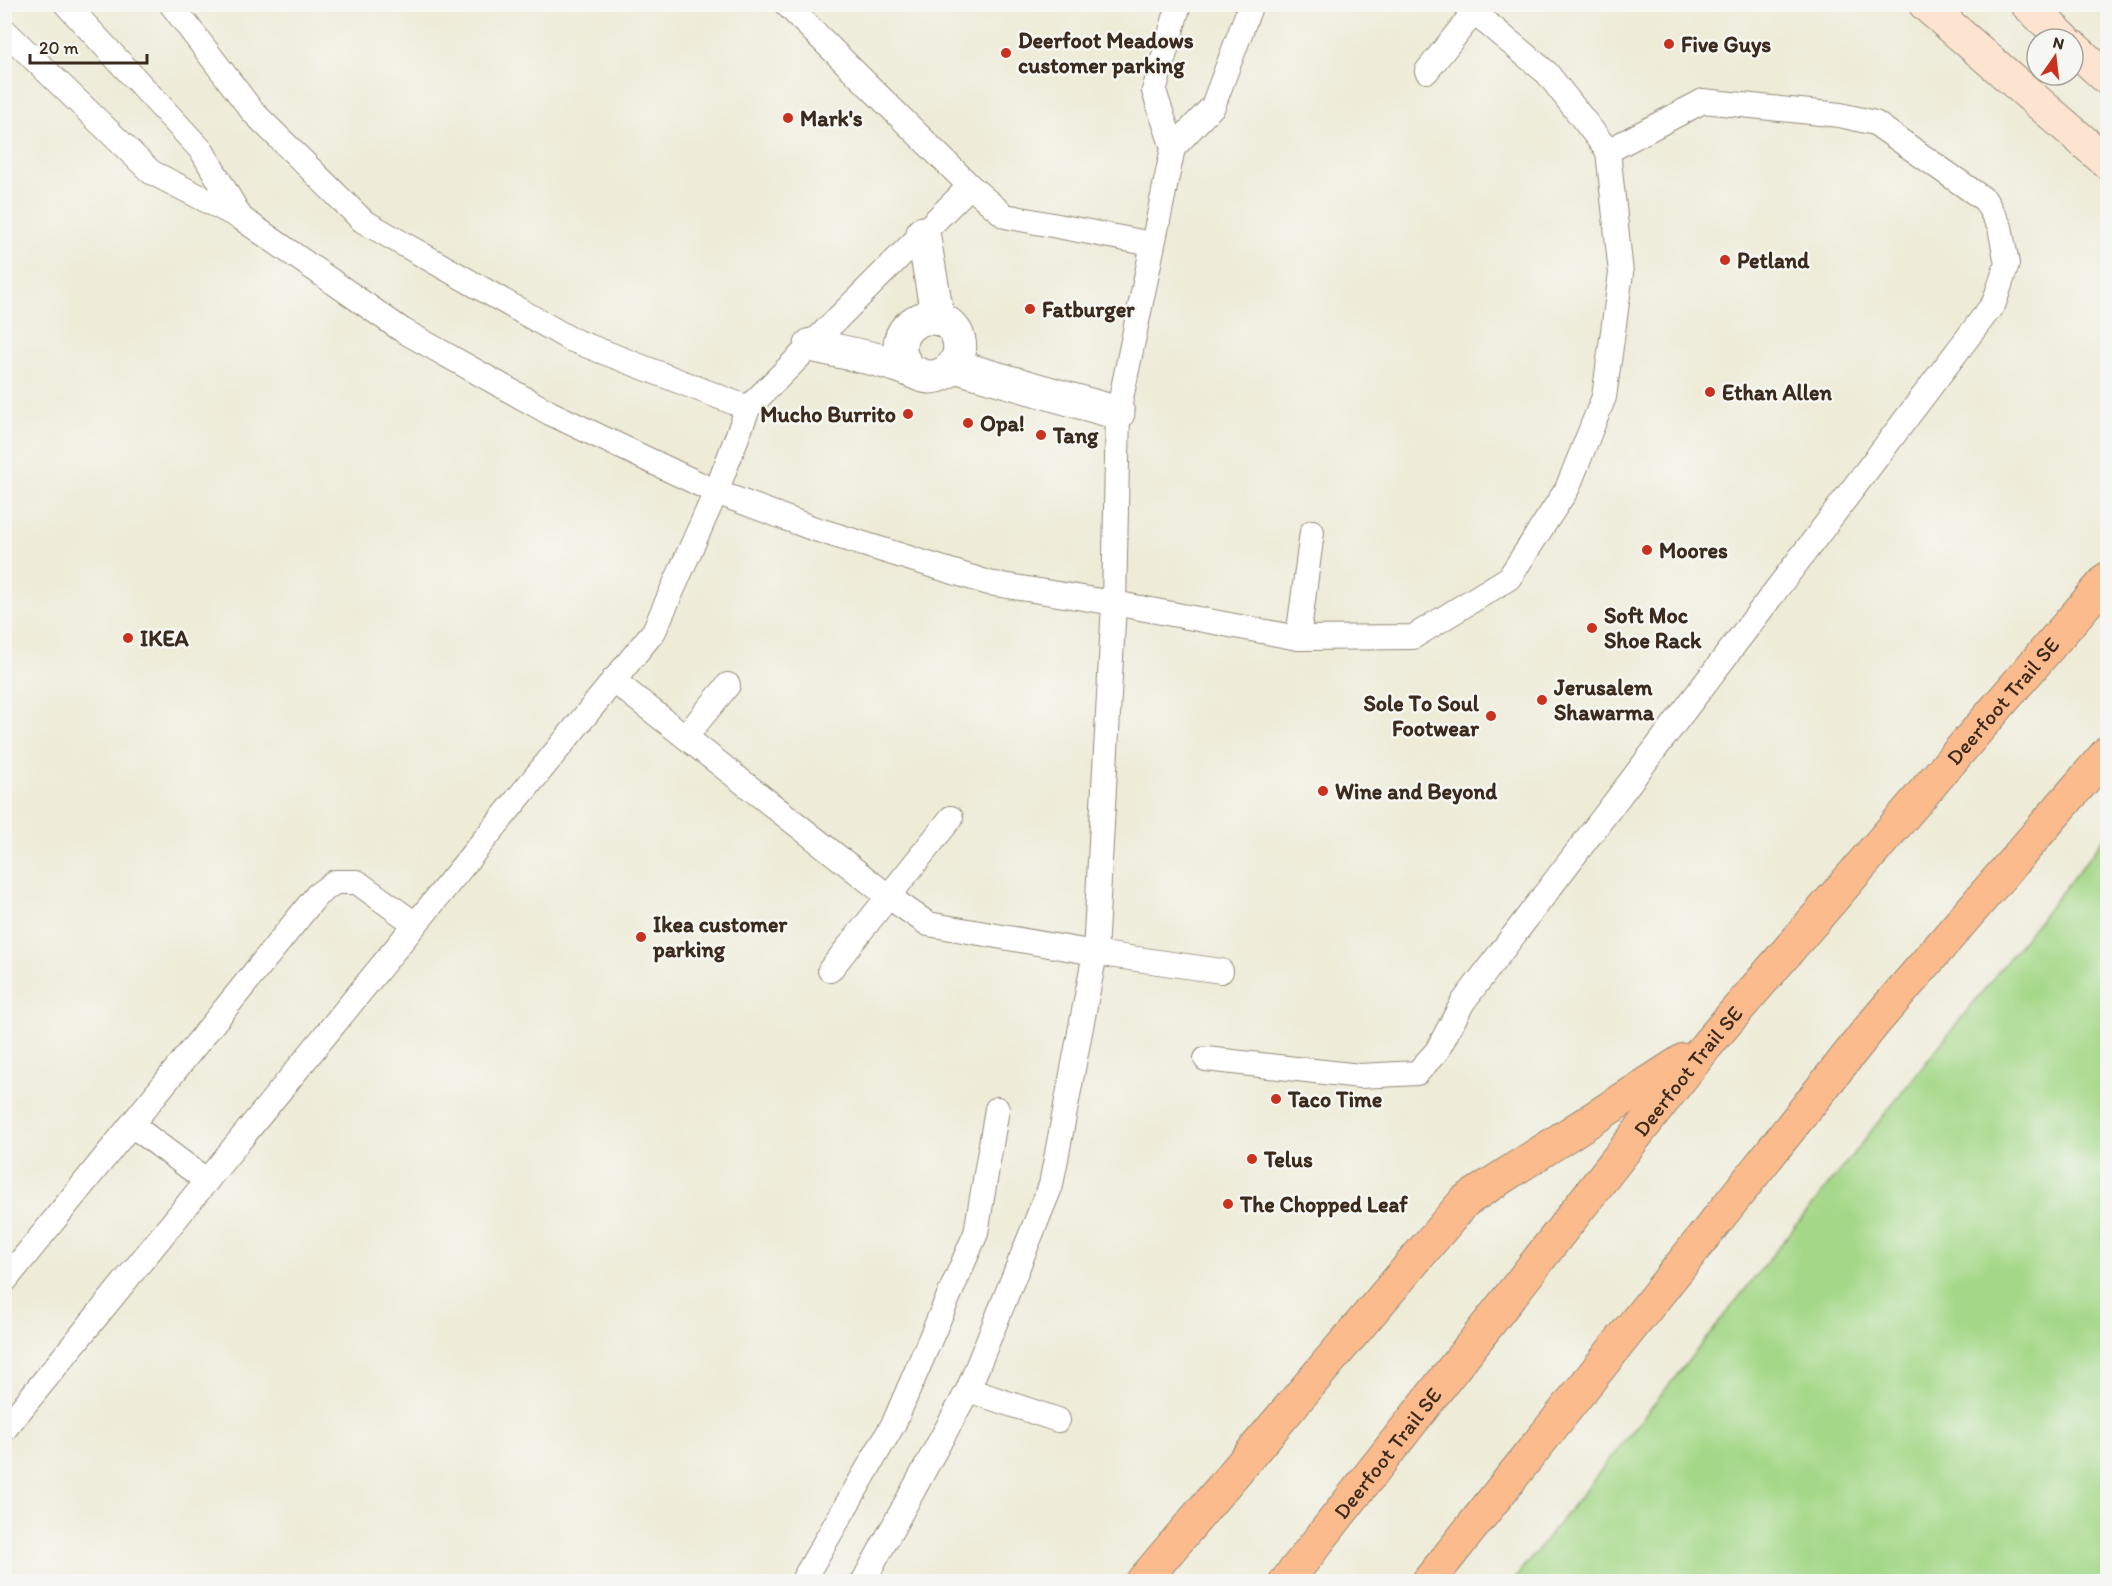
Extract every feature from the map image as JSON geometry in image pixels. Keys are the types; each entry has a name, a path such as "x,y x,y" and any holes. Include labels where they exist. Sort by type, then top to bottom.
{"highway":[{"name":"Deerfoot Trail SE","path":"1286,1581 1706,1046 2108,578"},
{"path":"1428,1581 1874,1023 2108,752"},
{"path":"1142,1581 1465,1201 1706,1046"}],"street":[{"path":"1925,4 2108,163"},
{"path":"2027,4 2051,27"},
{"path":"2085,58 2108,79"},
{"path":"923,233 938,319"},
{"path":"811,345 909,369 927,377 937,376 954,366 958,358 958,338 954,330 938,319 918,320 903,332 900,352 909,369"},
{"path":"954,366 1118,413"}],"lane":[{"path":"66,4 202,151 241,218"},
{"path":"171,4 253,112 363,221 570,339 748,408"},
{"path":"786,4 970,186 1005,216 1152,244"},
{"path":"863,1581 968,1390 1051,1185 1095,953 1114,603 1118,413 1173,148 1154,91 1179,4"},
{"path":"1173,148 1213,106 1251,4"},
{"path":"4,30 151,172 241,218 402,330 550,413 716,492 812,528 989,583 1114,603 1298,638 1413,637 1509,578 1568,489 1604,397 1621,273 1608,151 1547,73 1469,8 1427,71"},
{"path":"1206,1059 1360,1076 1417,1072 1437,1051 1463,1002 1994,303 2007,264 2000,227 1985,200 1875,123 1840,115 1703,101 1608,151"},
{"path":"4,1430 654,631 716,492 748,408 970,186"},
{"path":"1298,638 1312,532"},
{"path":"613,680 889,897 928,924 1095,953 1221,971"},
{"path":"686,736 728,685"},
{"path":"830,970 951,819"},
{"path":"4,1282 317,895 335,882 357,882 415,924"},
{"path":"802,1581 894,1423 976,1233 997,1109"},
{"path":"132,1125 207,1180"},
{"path":"968,1390 1058,1420"}],"green space":[{"path":"2107,835 2107,1581 1513,1581"}],"place":[{"name":"Five Guys","path":"1669,44"},
{"name":"Deerfoot Meadows customer parking","path":"1006,53"},
{"name":"Mark's","path":"788,118"},
{"name":"Petland","path":"1725,260"},
{"name":"Fatburger","path":"1030,309"},
{"name":"Ethan Allen","path":"1710,392"},
{"name":"Mucho Burrito","path":"908,414"},
{"name":"Opa!","path":"968,423"},
{"name":"Tang","path":"1041,435"},
{"name":"Moores","path":"1647,550"},
{"name":"Soft Moc Shoe Rack","path":"1592,628"},
{"name":"IKEA","path":"128,638"},
{"name":"Jerusalem Shawarma","path":"1542,700"},
{"name":"Sole To Soul Footwear","path":"1491,716"},
{"name":"Wine and Beyond","path":"1323,791"},
{"name":"Ikea customer parking","path":"641,937"},
{"name":"Taco Time","path":"1276,1099"},
{"name":"Telus","path":"1252,1159"},
{"name":"The Chopped Leaf","path":"1228,1204"}]}
